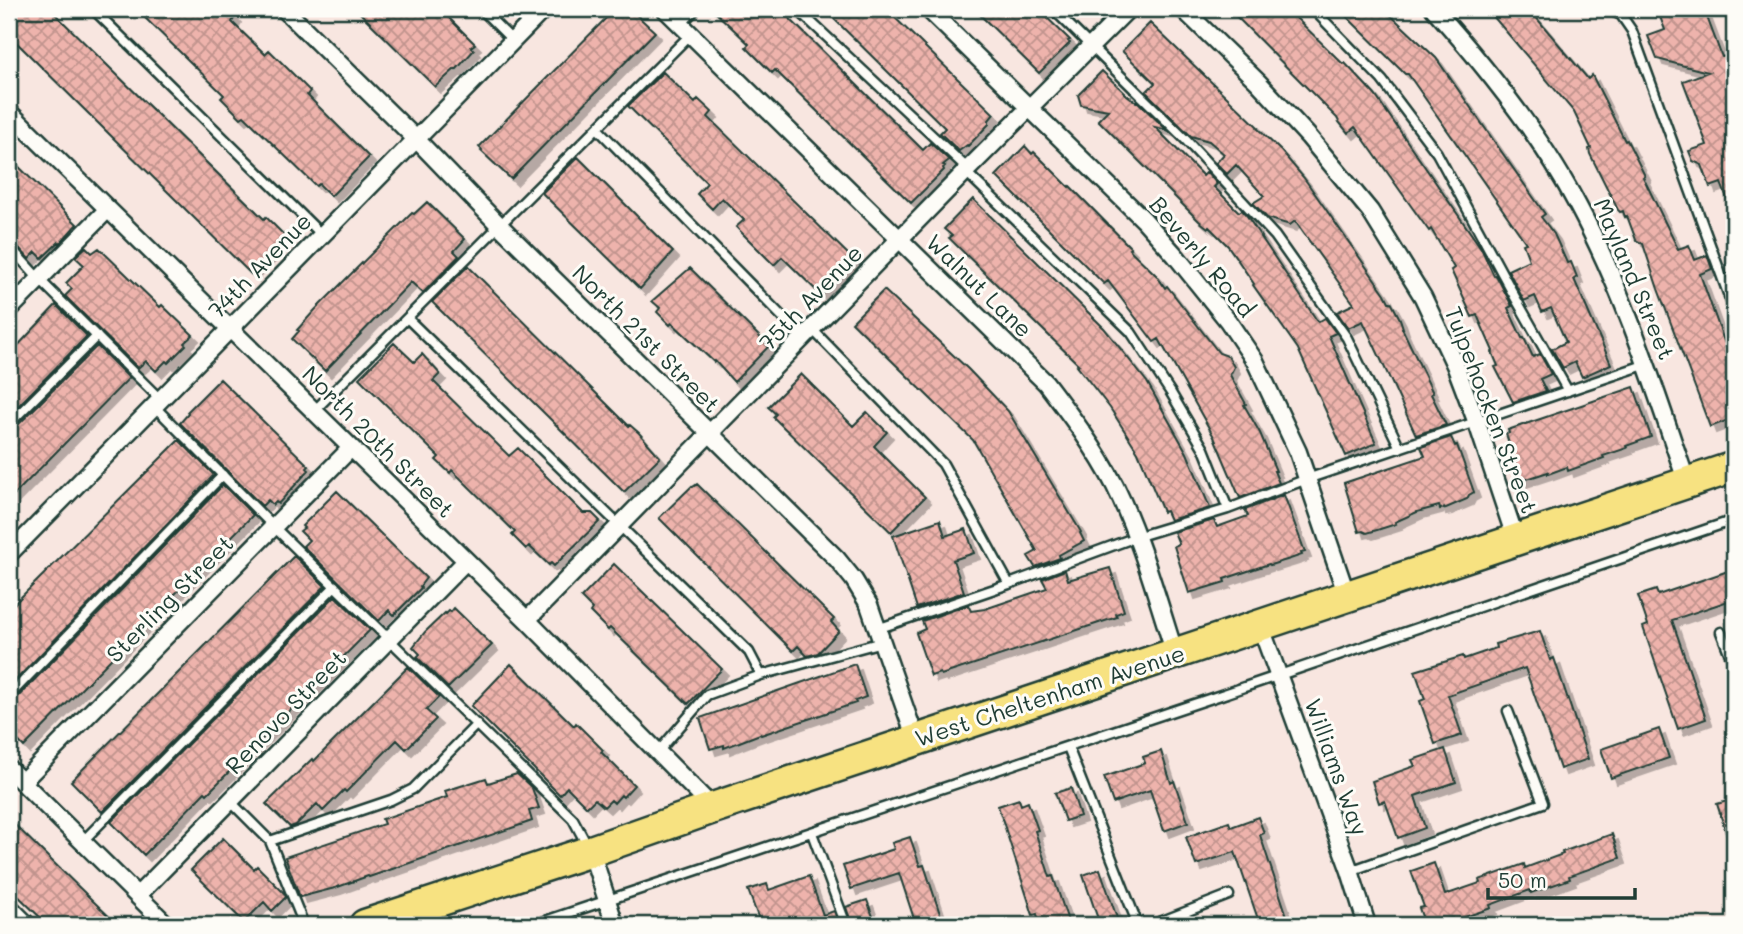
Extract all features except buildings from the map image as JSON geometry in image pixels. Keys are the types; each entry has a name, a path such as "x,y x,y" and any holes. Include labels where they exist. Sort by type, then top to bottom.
{"highway":[{"name":"West Cheltenham Avenue","path":"365,925 1734,467"}],"street":[{"name":"North 21st Street","path":"284,9 837,559 869,605 916,740"},
{"name":"74th Avenue","path":"9,554 544,9"},
{"name":"Walnut Lane","path":"665,9 1046,383 1095,451 1119,495 1175,654"},
{"name":"Beverly Road","path":"928,9 1144,220 1228,321 1255,361 1298,452 1348,596"},
{"name":"75th Avenue","path":"527,620 1128,9"},
{"name":"Tulpehocken Street","path":"1182,9 1258,82 1308,136 1370,211 1423,297 1455,366 1516,540"},
{"name":"Mayland Street","path":"1434,9 1465,43 1524,119 1577,204 1606,261 1630,319 1686,483"},
{"name":"North 20th Street","path":"9,112 527,620 713,808"},
{"path":"9,310 108,209"},
{"name":"Sterling Street","path":"22,782 351,448"},
{"name":"Renovo Street","path":"138,895 466,561"},
{"name":"Williams Way","path":"1260,625 1350,871 1367,925"},
{"path":"9,769 167,925"},
{"path":"591,851 615,925"}],"lane":[{"path":"93,9 322,235"},
{"path":"481,9 513,41"},
{"path":"314,411 597,128 686,29 696,9"},
{"path":"797,9 1131,332 1204,449 1228,509"},
{"path":"1054,9 1184,138 1275,236 1348,338 1400,448"},
{"path":"1313,9 1382,80 1437,153 1568,391"},
{"path":"1608,9 1618,11 1632,31 1734,310"},
{"path":"597,128 943,464 1009,584"},
{"path":"9,246 97,336 274,527 573,819 591,851"},
{"path":"407,318 749,652 761,675"},
{"path":"9,424 97,336"},
{"path":"657,752 707,695 880,636 1136,537 1228,509 1307,479 1647,364"},
{"path":"9,695 223,475"},
{"path":"534,925 1068,747 1734,520"},
{"path":"83,841 335,586"},
{"path":"1721,632 1734,665"},
{"path":"1350,871 1543,803 1508,711"},
{"path":"270,841 391,800 413,789 477,724"},
{"path":"1068,747 1138,925"},
{"path":"230,801 270,841 304,925"},
{"path":"812,833 846,925"},
{"path":"1152,925 1229,895"},
{"path":"9,901 33,925"}]}
